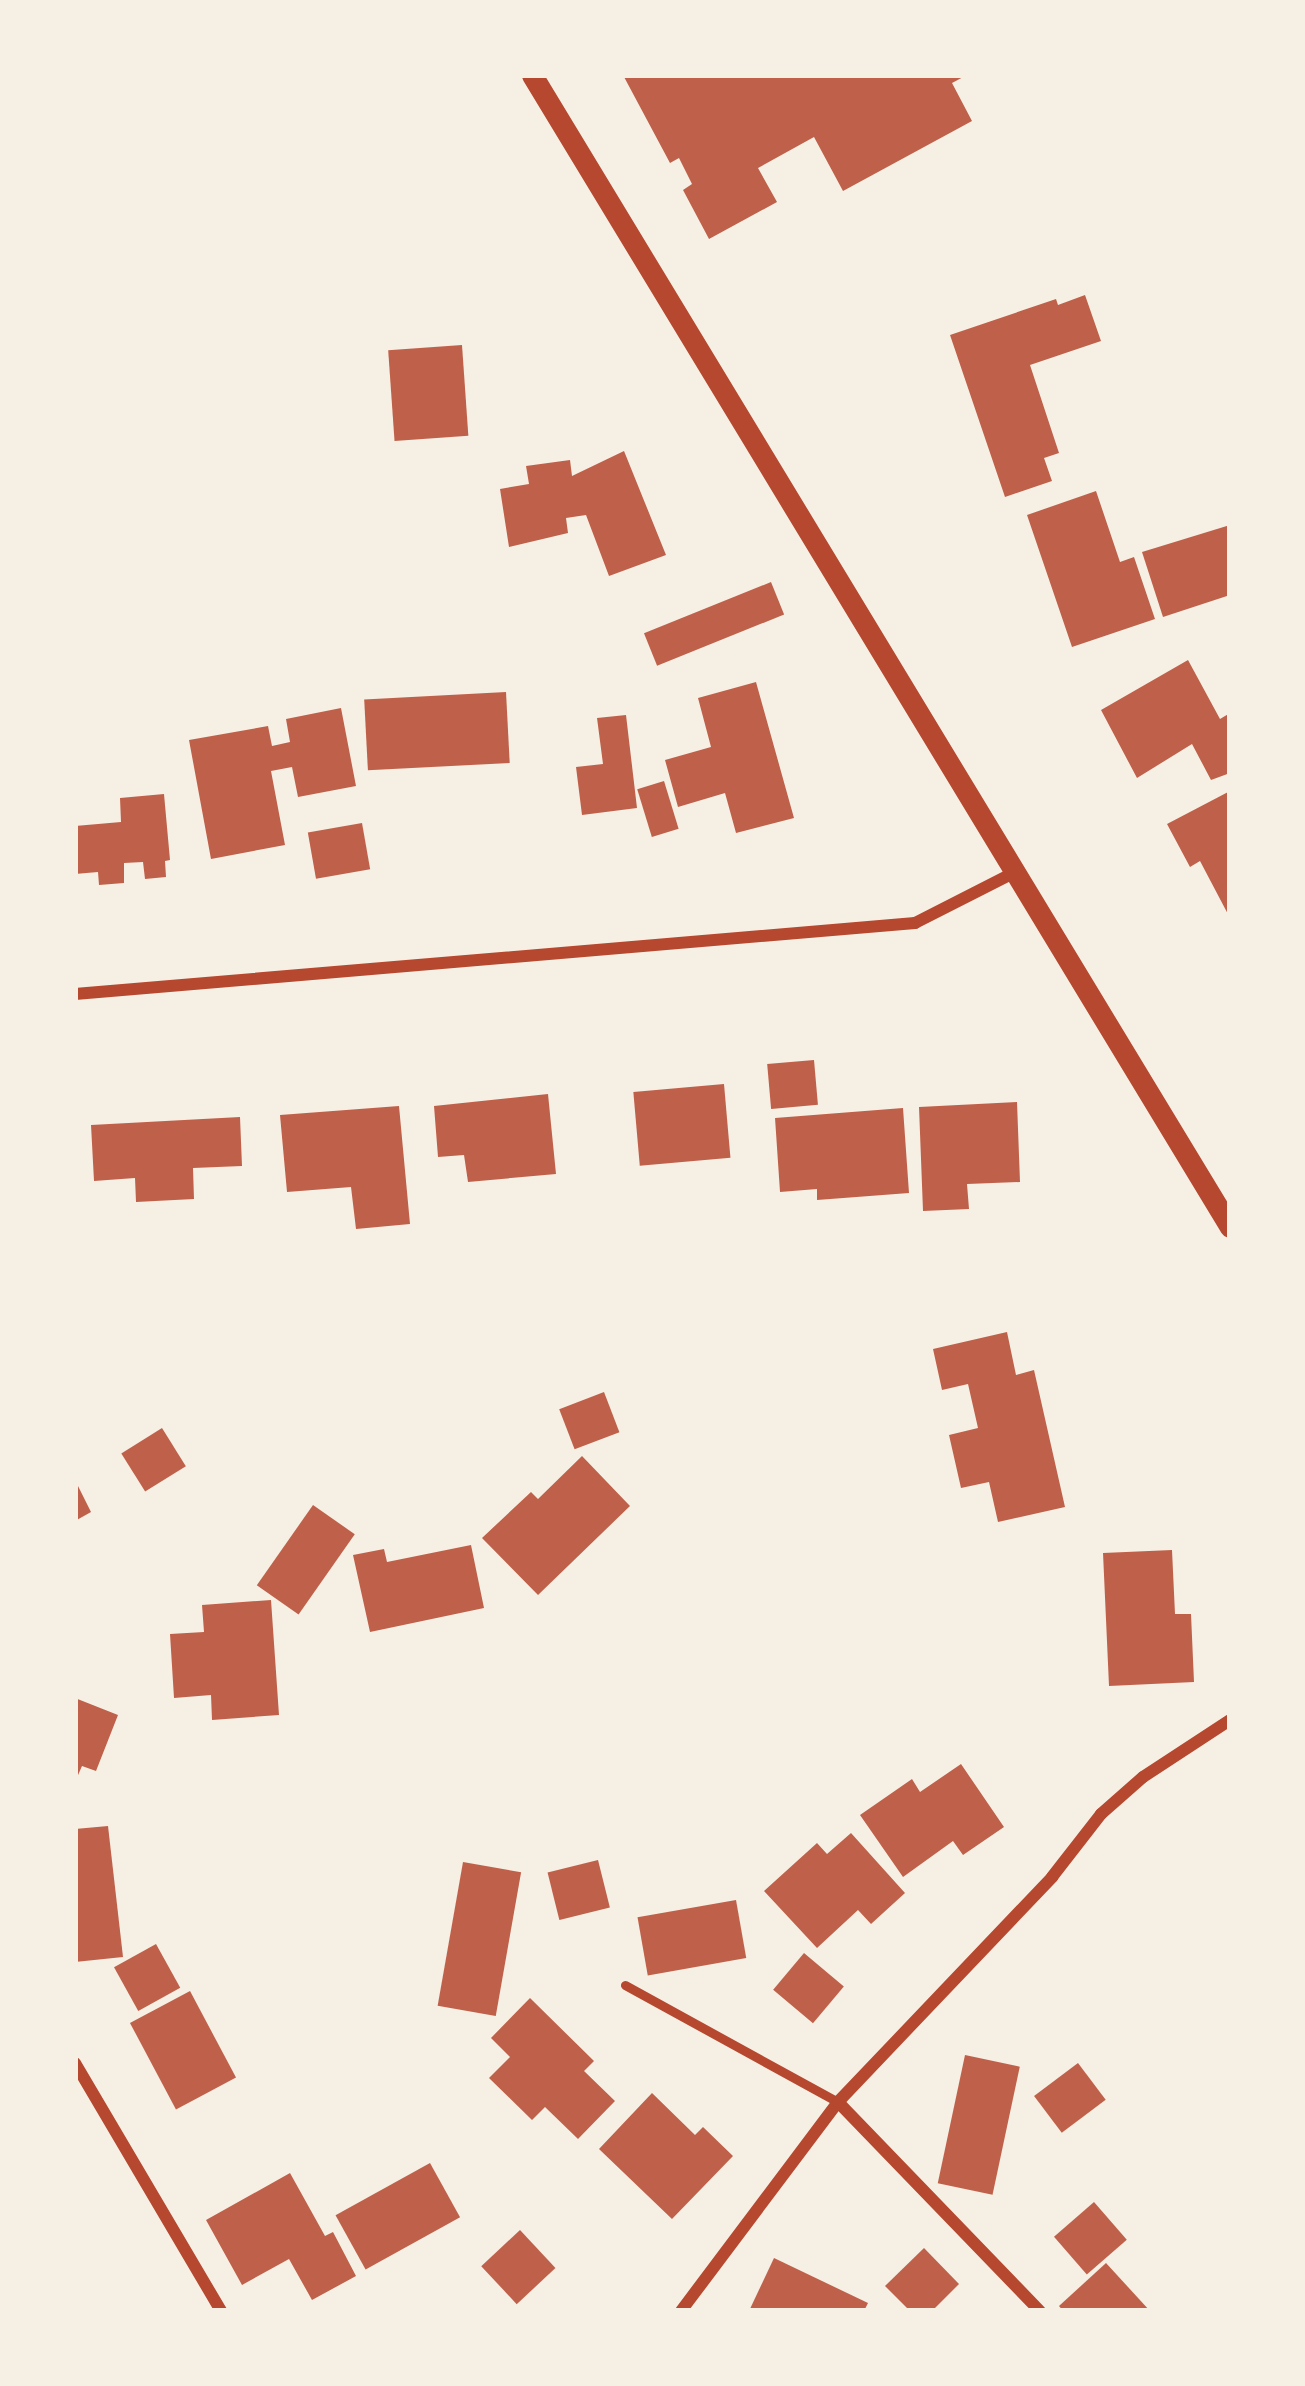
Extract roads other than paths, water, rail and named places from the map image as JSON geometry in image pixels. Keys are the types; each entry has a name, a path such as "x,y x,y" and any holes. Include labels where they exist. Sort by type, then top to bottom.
{"street":[{"path":"532,75 1230,1227"},
{"path":"75,994 915,923 1013,873"},
{"path":"681,2311 838,2102 1052,1877 1101,1814 1143,1777 1230,1720"},
{"path":"75,2063 221,2311"},
{"path":"838,2102 1040,2311"}],"lane":[{"path":"625,1985 838,2102"}]}
